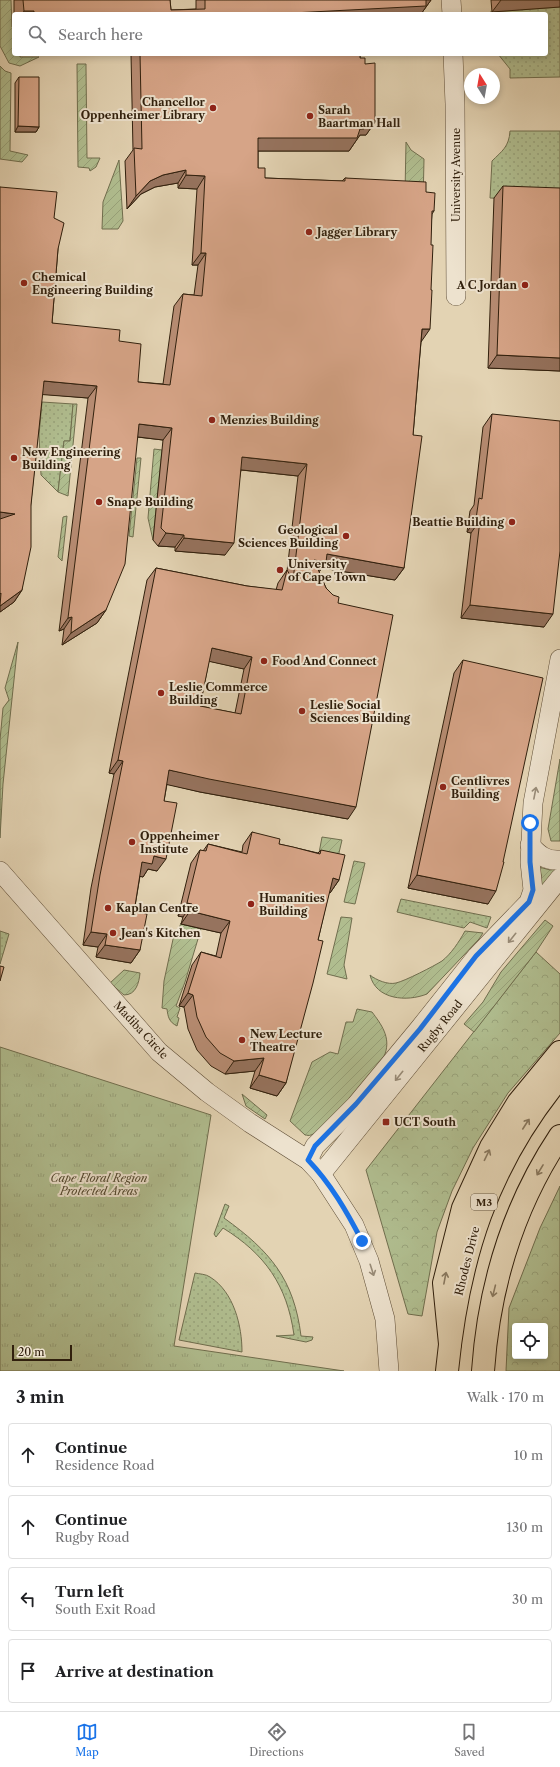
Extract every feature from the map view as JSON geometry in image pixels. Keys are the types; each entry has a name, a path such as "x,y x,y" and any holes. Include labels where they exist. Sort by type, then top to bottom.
{"highway":[{"path":"450,1344 444,1283 463,1208 491,1147 518,1103 560,1052"},
{"name":"Rhodes Drive","path":"447,1371 459,1288 470,1244 481,1209 514,1143 534,1112 560,1077"},
{"path":"483,1371 487,1326 492,1296 502,1258 518,1214 536,1177 560,1136"}],"street":[{"path":"451,0 452,12"},
{"name":"University Avenue","path":"453,56 455,104 456,296"},
{"name":"Rugby Road","path":"308,1160 315,1146 356,1104 420,1029 476,956 529,902 533,890 530,869 532,803 560,659"},
{"path":"530,845 543,857 560,860"},
{"name":"Madiba Circle","path":"0,871 159,1052 207,1092 250,1123 308,1160 321,1174 354,1224 369,1261 385,1319 389,1371"},
{"name":"Rugby Road","path":"321,1174 560,878"}],"green space":[{"path":"0,0 11,0 12,56 39,57 20,66 9,63 0,46"},
{"path":"560,7 560,77 510,78 510,69 500,56 548,56 548,12 490,12"},
{"path":"77,64 86,64 87,158 100,158 96,167 90,171 89,168 78,167"},
{"path":"0,66 5,71 11,73 10,151 28,155 22,162 0,159"},
{"path":"510,131 560,131 560,201 490,198 492,161 507,145"},
{"path":"406,142 411,150 424,159 423,205 405,193"},
{"path":"119,160 123,221 118,229 102,229 103,202"},
{"path":"42,402 73,404 70,441 64,441 58,492 41,475 39,435"},
{"path":"73,404 77,404 68,496 58,492 64,441 70,441"},
{"path":"154,449 162,450 153,540 148,518"},
{"path":"137,458 141,458 133,537 129,536"},
{"path":"67,516 62,561 58,557 63,517"},
{"path":"18,642 3,784 0,838 0,740 3,708 9,700 5,688"},
{"path":"560,759 560,841 551,841 548,829"},
{"path":"322,837 342,840 338,857 319,853"},
{"path":"354,861 365,863 355,904 344,902"},
{"path":"539,867 550,870 560,869 541,890 541,875"},
{"path":"401,899 491,917 487,928 470,922 464,928 397,912"},
{"path":"341,917 352,918 344,965 347,979 327,974"},
{"path":"545,920 553,926 536,952 474,1032 464,1024 483,1002 501,972"},
{"path":"181,923 201,929 176,1006 180,1008 177,1017 179,1018 177,1026 169,1019 167,1009 162,1008 164,981 175,930 178,931"},
{"path":"0,931 9,934 0,964"},
{"path":"465,931 483,933 427,994 410,998 393,997 379,990 373,983 370,975 382,982 396,983 442,961 452,951"},
{"path":"536,952 560,974 560,1033 508,1093 473,1148 452,1191 437,1232 422,1316 408,1314 366,1170"},
{"path":"124,970 140,973 138,984 134,991 124,995 110,983"},
{"path":"357,1009 372,1012 379,1021 386,1036 387,1048 385,1054 381,1062 363,1085 339,1112 318,1131 310,1135 305,1135 290,1121 312,1062 330,1052 338,1054 346,1022 353,1022"},
{"name":"Cape Floral Region Protected Areas","path":"0,1047 211,1115 174,1346 344,1371 0,1371"},
{"path":"242,1094 267,1115 265,1119 246,1106"},
{"path":"560,1186 560,1371 506,1371 509,1308 540,1228"},
{"path":"225,1204 229,1206 224,1218 254,1242 267,1255 286,1282 298,1316 301,1336 313,1337 312,1340 306,1342 276,1336 294,1335 291,1317 286,1301 272,1272 251,1249 223,1228 216,1237 214,1234"},
{"path":"195,1273 210,1277 218,1283 231,1300 238,1321 242,1342 242,1352 179,1340"}],"building":[{"path":"23,0 170,0 171,10 205,9 205,0 426,0 426,6 311,12 24,11"},
{"path":"140,56 360,56 360,58 365,58 365,64 375,63 375,122 364,123 364,129 360,129 357,138 258,138 258,168 265,168 265,178 345,181 345,178 426,182 426,192 435,193 434,211 432,211 431,245 433,245 430,329 422,329 413,435 422,436 404,568 327,554 326,562 314,560 326,588 333,595 339,597 338,603 393,615 356,807 169,770 164,801 177,803 166,859 154,856 152,864 142,862 134,912 147,914 140,950 105,945 107,934 91,932 100,875 123,761 118,760 156,568 247,586 282,590 287,570 293,580 307,464 242,457 234,543 184,538 184,535 166,533 161,528 172,428 139,424 125,564 106,610 71,633 72,617 68,618 97,386 44,381 31,505 31,547 22,590 0,606 0,519 15,514 0,512 0,187 57,192 54,218 64,223 58,249 52,323 120,330 119,341 141,344 138,382 170,385 183,294 202,296 206,253 201,253 205,176 186,175 186,170 163,175 150,181 136,196 134,148 142,149","holes":["212,648 252,657 241,714 200,706"]},
{"path":"19,77 39,77 39,127 18,126"},
{"name":"A C Jordan","path":"503,186 560,188 560,358 497,355"},
{"name":"Beattie Building","path":"492,414 560,421 560,551 553,614 470,605 480,520 476,519 479,498 482,499"},
{"name":"Centlivres Building","path":"463,660 543,678 504,862 496,891 417,875"},
{"path":"252,832 280,839 279,844 320,854 321,850 345,855 339,880 333,878 318,940 323,941 286,1083 259,1075 264,1058 234,1061 220,1053 206,1037 197,1017 193,995 188,993 201,952 221,958 230,921 190,911 192,904 187,903 200,850 206,851 208,844 247,854"},
{"path":"0,966 4,967 0,981"}],"place":[{"name":"Chancellor Oppenheimer Library","path":"213,108"},
{"name":"Sarah Baartman Hall","path":"310,116"},
{"name":"Jagger Library","path":"309,232"},
{"name":"Chemical Engineering Building","path":"24,283"},
{"name":"A C Jordan","path":"525,285"},
{"name":"Menzies Building","path":"212,420"},
{"name":"New Engineering Building","path":"14,458"},
{"name":"Snape Building","path":"99,502"},
{"name":"Beattie Building","path":"512,522"},
{"name":"Geological Sciences Building","path":"346,536"},
{"name":"University of Cape Town","path":"280,570"},
{"name":"Food And Connect","path":"264,661"},
{"name":"Leslie Commerce Building","path":"161,693"},
{"name":"Leslie Social Sciences Building","path":"302,711"},
{"name":"Centlivres Building","path":"443,787"},
{"name":"Oppenheimer Institute","path":"132,842"},
{"name":"Humanities Building","path":"251,904"},
{"name":"Kaplan Centre","path":"108,908"},
{"name":"Jean's Kitchen","path":"113,933"},
{"name":"New Lecture Theatre","path":"242,1040"},
{"name":"UCT South","path":"386,1122"}],"route":[{"path":"362,1241 344,1207 321,1174 308,1160 315,1146 356,1104 395,1056 420,1029 476,956 529,902 533,890 530,862 530,823"}]}
